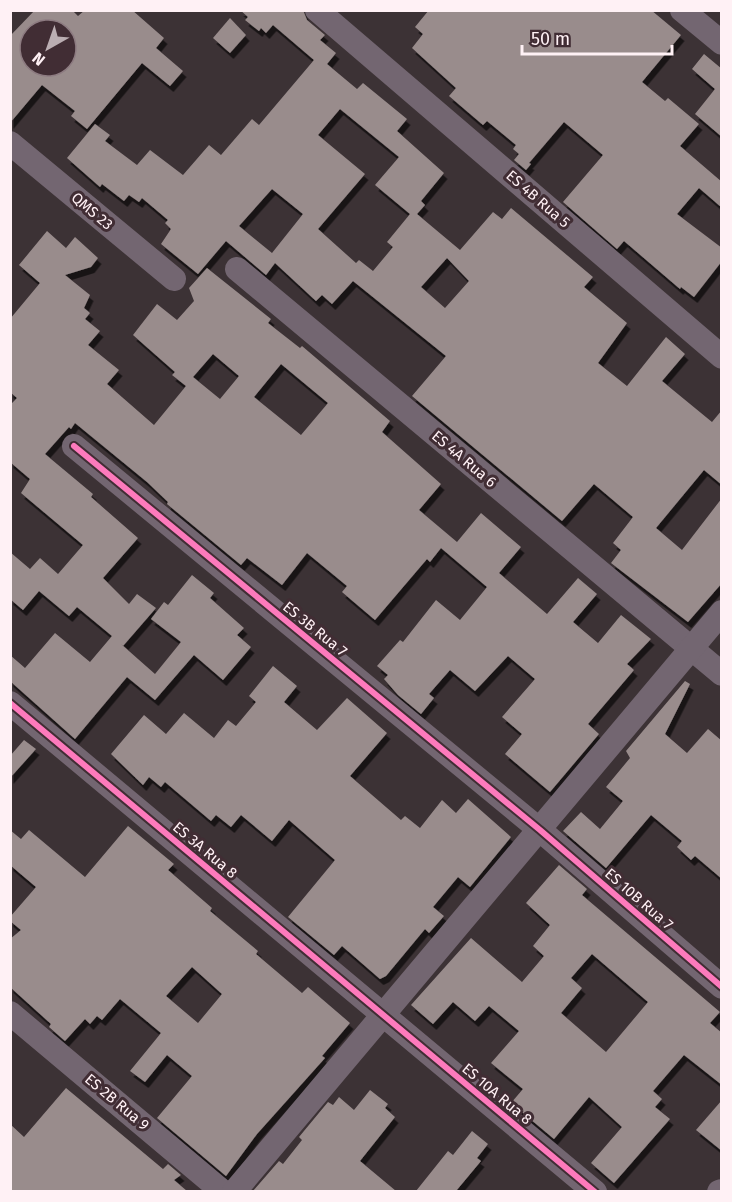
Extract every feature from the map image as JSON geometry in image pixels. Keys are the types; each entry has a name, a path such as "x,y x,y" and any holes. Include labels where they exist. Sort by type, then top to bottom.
{"street":[{"name":"ES 4B Rua 5","path":"317,10 722,357"},
{"path":"682,10 722,43"},
{"name":"QMS 23","path":"10,142 174,279"},
{"name":"ES 4A Rua 6","path":"237,269 722,674"},
{"name":"ES 3B Rua 7","path":"74,446 540,830"},
{"path":"234,1191 722,612"},
{"name":"ES 3A Rua 8","path":"10,703 383,1016"},
{"name":"ES 10B Rua 7","path":"540,830 722,987"},
{"name":"ES 2B Rua 9","path":"10,1013 223,1191"},
{"name":"ES 10A Rua 8","path":"383,1016 596,1191"}],"building":[{"path":"35,10 72,10 78,16 85,10 132,10 164,38 156,48 183,71 170,86 142,63 87,129 71,116 75,111 42,85 10,123 10,36 18,28 18,78 78,78 78,18 27,18"},
{"path":"240,10 303,10 307,20 325,35 320,40 336,53 327,64 357,89 363,83 407,119 397,131 444,173 421,201 425,205 417,214 460,250 493,212 502,219 511,208 593,277 584,287 627,323 598,363 627,386 666,337 685,354 662,381 712,422 722,410 722,485 704,470 656,528 682,550 722,498 722,583 688,622 611,563 621,550 613,543 633,517 594,484 562,521 412,396 446,356 353,281 332,304 322,295 316,301 275,263 266,275 226,241 198,274 161,244 171,229 165,223 168,220 142,198 139,202 129,195 124,201 102,184 100,187 67,158 95,124 110,135 105,141 137,165 150,150 183,175 209,145 221,155 252,119 259,125 314,60 273,25 266,33 261,28 259,31 245,20 248,17","holes":["340,109 399,157 375,185 410,214 387,242 393,247 373,271 359,260 356,263 318,229 365,174 318,135","272,189 303,214 272,253 239,226","447,258 469,281 445,308 421,287"]},
{"path":"429,10 651,10 681,35 642,82 665,101 668,98 699,124 680,146 722,182 721,207 699,188 677,214 722,248 722,261 694,297 681,287 680,289 624,241 617,249 563,202 603,155 564,122 529,163 531,164 526,170 514,160 519,154 513,149 516,145 487,121 483,125 449,96 456,88 412,48 423,34 415,27"},
{"path":"230,18 246,35 230,53 213,38"},
{"path":"704,54 722,69 722,137 695,114 715,89 692,69"},
{"path":"47,231 66,248 75,237 98,258 91,267 65,275 90,295 84,308 90,313 85,319 100,331 88,345 119,370 107,384 154,425 186,386 172,375 175,372 133,335 157,304 177,320 194,301 189,288 207,268 271,319 268,323 300,348 302,346 390,421 382,432 441,484 419,510 457,542 481,513 521,547 499,573 547,614 578,578 597,594 573,622 598,643 621,615 651,639 627,664 634,670 588,724 599,734 550,792 505,754 522,734 502,717 535,679 508,656 475,691 450,670 429,694 434,698 421,714 398,695 384,679 388,675 377,666 400,640 403,642 436,600 460,620 487,587 441,548 430,562 427,559 375,620 342,592 347,586 307,553 282,585 247,558 241,565 167,504 168,502 147,482 75,423 45,454 93,494 91,497 138,538 103,578 129,604 137,594 156,608 123,646 155,674 181,642 151,619 164,602 168,605 192,575 214,593 210,598 244,628 237,635 251,647 223,680 194,655 155,700 127,677 75,739 10,681 10,655 25,668 55,633 90,662 112,636 77,607 69,616 39,591 23,610 10,599 10,552 30,569 40,558 58,574 83,545 21,493 30,479 10,462 10,405 17,398 10,392 10,319 40,283 19,265","holes":["213,354 239,376 220,399 193,377","281,364 328,403 301,435 254,397"]},
{"path":"273,666 297,686 284,702 317,730 347,698 387,733 350,776 401,820 405,816 420,828 442,800 456,813 468,799 511,837 470,887 458,877 433,907 444,916 429,933 425,929 386,976 380,979 342,946 334,955 288,917 335,860 289,820 272,841 241,815 231,827 216,815 211,821 165,782 161,787 149,777 143,785 111,754 144,715 166,734 184,713 214,738 228,720 236,726 256,702 249,696"},
{"path":"685,681 690,684 665,734 687,753 708,729 722,741 722,879 695,856 691,860 677,847 682,841 651,815 606,868 563,831 581,812 600,829 623,801 606,787 630,758 626,751"},
{"path":"24,740 36,749 10,778 10,756"},
{"path":"128,826 174,864 168,870 212,908 210,911 258,951 256,954 302,993 308,987 350,1023 322,1056 325,1058 257,1134 226,1176 157,1118 192,1076 167,1055 145,1082 130,1071 161,1033 120,999 102,1020 97,1016 90,1024 85,1019 65,1041 49,1027 51,1024 10,987 10,939 21,930 10,921 10,917 36,887 10,865 10,830 21,839 29,830 85,877","holes":["192,967 222,994 198,1023 166,996"]},
{"path":"559,865 587,889 582,895 720,1012 710,1023 722,1033 722,1085 684,1055 653,1091 662,1099 655,1107 670,1119 614,1183 591,1163 622,1127 589,1097 554,1139 511,1103 523,1089 491,1063 519,1031 489,1006 475,1021 453,1002 433,1024 411,1005 471,938 522,982 544,956 533,946 550,925 526,903","holes":["592,954 648,1002 606,1052 561,1013 582,988 571,978"]},
{"path":"66,1088 163,1169 168,1164 181,1175 174,1180 187,1191 10,1191 10,1124 24,1137"},
{"path":"370,1090 388,1104 385,1108 395,1117 360,1161 396,1191 253,1191 279,1161 283,1164 302,1140 299,1137 328,1102 333,1105 339,1097 354,1110"},
{"path":"722,1100 722,1151 696,1130"},
{"path":"472,1131 488,1144 477,1158 481,1161 456,1191 416,1191 448,1151 453,1155"}],"cycle path":[{"path":"74,446 540,830 722,987"},
{"path":"10,703 595,1192"}]}
